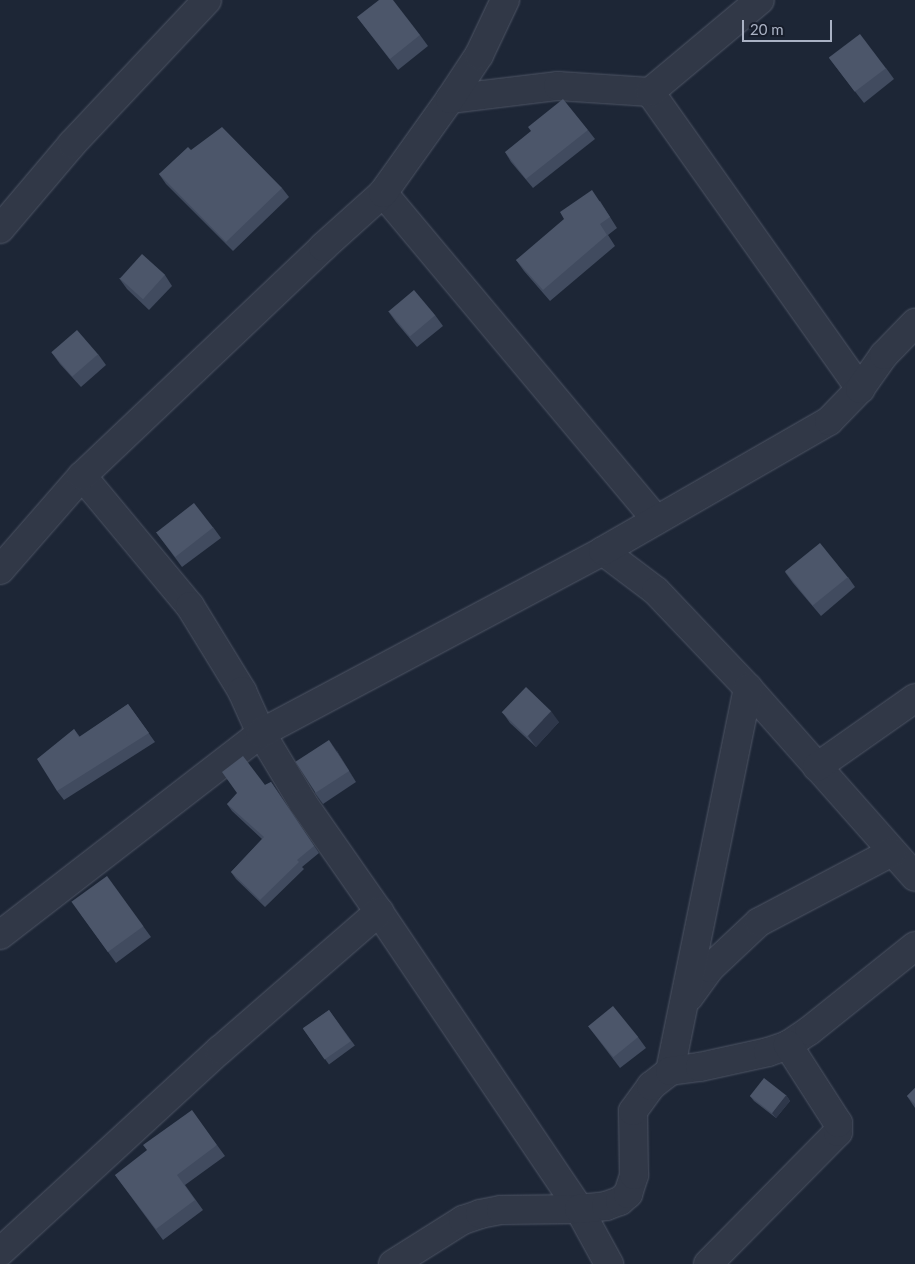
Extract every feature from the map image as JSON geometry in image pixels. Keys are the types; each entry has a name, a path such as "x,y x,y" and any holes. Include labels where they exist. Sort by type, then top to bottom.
{"street":[{"path":"0,228 72,144 207,0"},
{"path":"0,570 82,476 323,247 383,193 450,100 479,55 504,0"},
{"path":"450,100 558,86 650,92 760,0"},
{"path":"650,92 860,389"},
{"path":"383,193 656,520"},
{"path":"0,935 261,733 603,551 829,421 860,389 884,355 915,322"},
{"path":"82,476 190,606 242,691 261,733 303,803 380,912 579,1209 609,1264"},
{"path":"603,551 656,591 748,688 915,877"},
{"path":"670,1070 748,688"},
{"path":"817,767 915,698"},
{"path":"684,1004 710,968 759,922 892,852"},
{"path":"0,1252 220,1050 380,912"},
{"path":"393,1264 463,1220 480,1214 501,1210 579,1209 606,1206 620,1201 628,1194 634,1175 633,1111 651,1086 670,1070 700,1067 788,1044 816,1026 915,946"},
{"path":"708,1264 838,1132 838,1123 788,1044"}],"building":[{"path":"379,0 393,0 420,35 390,59 357,17"},
{"path":"860,34 886,68 855,92 829,57"},
{"path":"563,99 588,130 526,179 505,152 531,131 528,127"},
{"path":"222,127 282,188 226,242 159,174 188,147 191,150"},
{"path":"592,190 610,217 600,224 607,235 543,290 516,260 564,219 560,212"},
{"path":"142,254 165,275 143,299 120,279"},
{"path":"414,290 435,315 410,336 389,311"},
{"path":"77,330 98,354 72,376 51,352"},
{"path":"194,503 213,527 175,557 156,533"},
{"path":"820,543 848,577 813,606 785,571"},
{"path":"526,687 551,711 527,736 502,712"},
{"path":"128,704 149,733 57,791 37,759 74,729 79,737"},
{"path":"329,740 349,771 316,793 295,762"},
{"path":"243,756 265,785 271,782 314,846 297,860 299,862 260,900 231,872 264,837 227,804 237,793 222,772"},
{"path":"107,876 143,926 108,952 71,902"},
{"path":"613,1006 638,1037 613,1057 588,1026"},
{"path":"329,1010 351,1041 325,1059 303,1028"},
{"path":"764,1078 786,1095 772,1113 750,1096"},
{"path":"915,1088 915,1104 907,1096"},
{"path":"192,1110 217,1145 177,1175 195,1200 156,1229 115,1175 147,1150 143,1145"}]}
